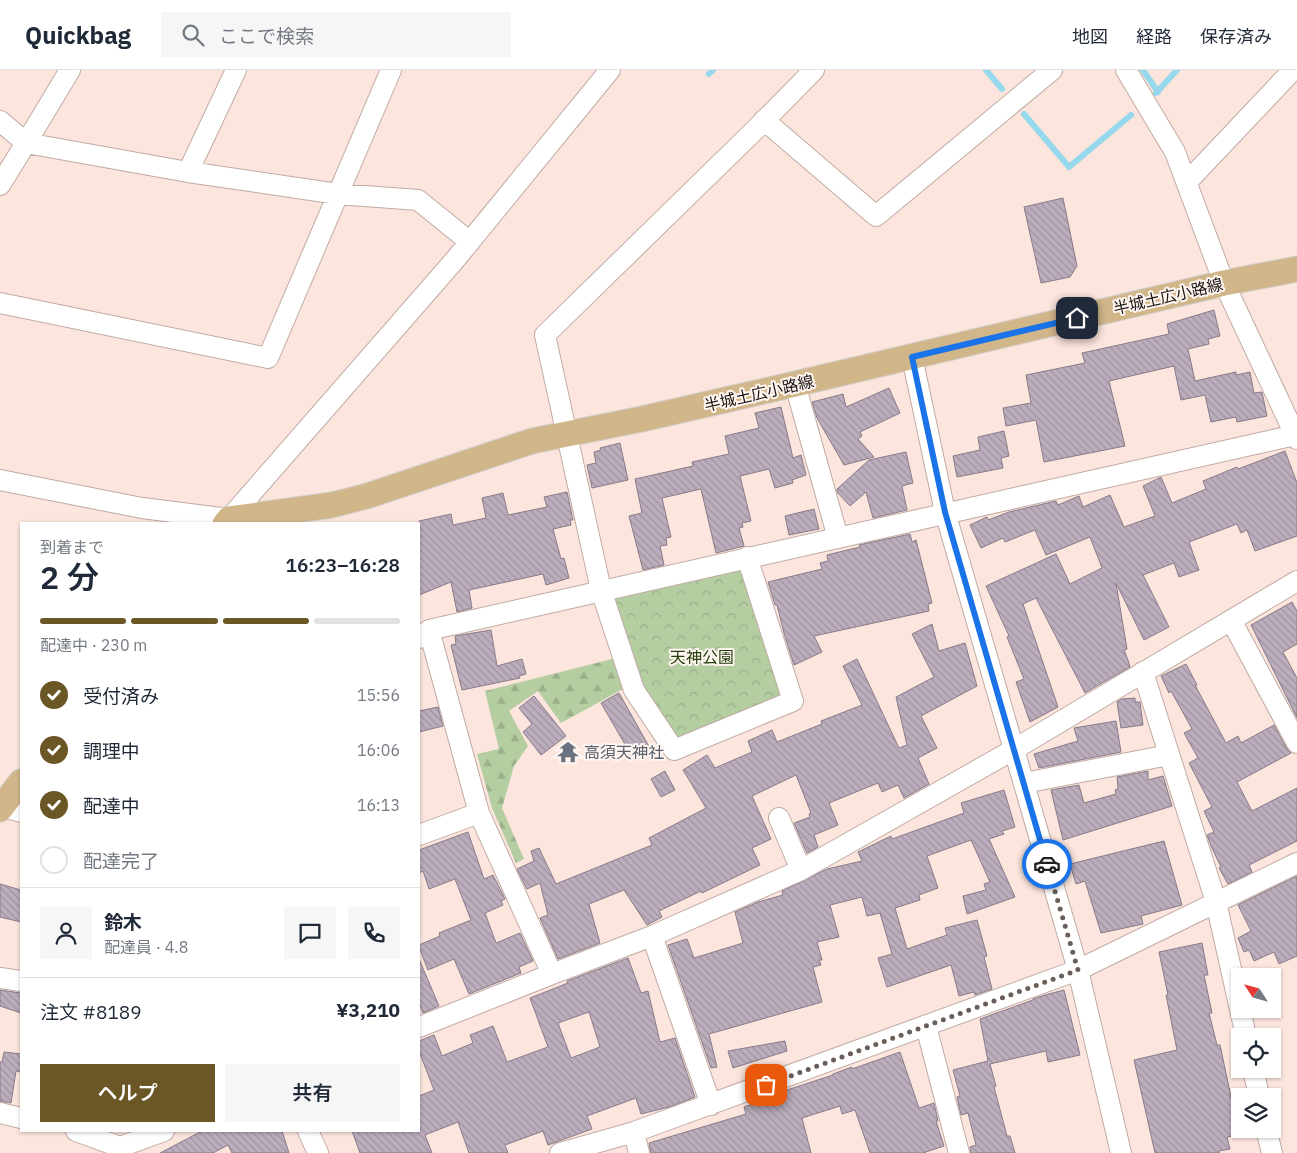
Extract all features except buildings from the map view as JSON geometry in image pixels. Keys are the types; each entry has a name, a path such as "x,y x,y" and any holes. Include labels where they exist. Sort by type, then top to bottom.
{"main road":[{"name":"半城土広小路線","path":"227,522 341,503 532,441 642,419 1224,283 1297,269"},
{"path":"6,808 20,784"}],"street":[{"path":"0,185 70,70"},
{"path":"188,172 236,70"},
{"path":"0,303 268,358 391,70"},
{"path":"0,480 142,508 227,522 470,242 610,70"},
{"path":"747,557 793,701 674,750 634,690 601,590 545,335 814,70"},
{"path":"764,120 876,216 1052,70"},
{"path":"552,974 479,814 424,634 601,590 838,538 945,512 1296,437 1224,283 1175,152 1126,70"},
{"path":"1187,182 1296,70"},
{"path":"0,121 26,143 188,172 338,194 418,200 470,242"},
{"path":"912,357 945,512 1078,970 1120,1153"},
{"path":"795,384 838,538"},
{"path":"420,1027 652,936 801,870 1013,750 1297,581"},
{"path":"1231,620 1297,742"},
{"path":"1143,672 1216,902 1244,1028"},
{"path":"1024,783 1169,755"},
{"path":"420,835 479,814"},
{"path":"779,818 801,870"},
{"path":"560,1153 634,1132 711,1105 1078,970 1297,863"},
{"path":"652,936 711,1105"},
{"path":"0,978 20,980"},
{"path":"926,1026 959,1153"},
{"path":"0,1113 20,1118"},
{"path":"79,1132 106,1142 159,1132"},
{"path":"308,1132 318,1153"},
{"path":"634,1132 639,1153"},
{"path":"1268,1138 1272,1153"}],"green space":[{"name":"天神公園","path":"743,567 785,697 678,742 642,686 612,596"},
{"path":"616,658 625,688 561,723 538,691 509,711 528,746 514,766 502,808 524,859 516,863 492,808 477,754 499,749 485,691"}],"waterway":[{"path":"709,74 713,70"},
{"path":"986,70 1002,89"},
{"path":"1143,70 1158,92"},
{"path":"1156,93 1177,70"},
{"path":"1024,114 1069,167 1131,115"}],"way so far":[{"path":"766,1085 1078,970 1047,864"}],"place":[{"name":"高須天神社","path":"568,752"}],"route":[{"path":"1047,864 945,512 912,357 1077,318"}]}
